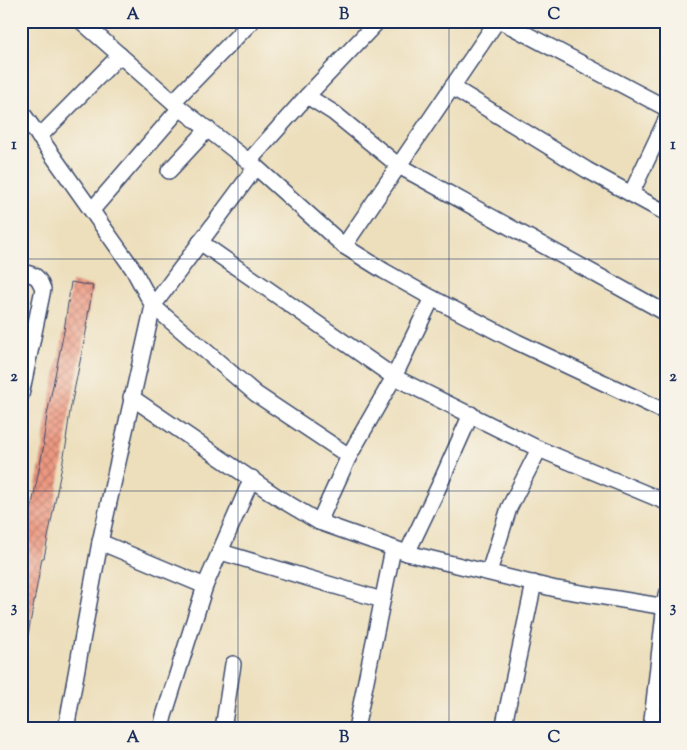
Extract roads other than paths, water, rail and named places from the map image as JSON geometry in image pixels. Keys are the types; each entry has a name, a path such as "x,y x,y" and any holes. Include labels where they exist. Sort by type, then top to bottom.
{"street":[{"path":"81,21 99,27 120,55 177,105 253,164 344,246 432,298 516,342 666,412"},
{"path":"92,210 177,105 252,21"},
{"path":"66,729 100,542 153,306 200,242 253,164 307,96 378,21"},
{"path":"344,246 499,21 666,108"},
{"path":"40,137 120,55"},
{"path":"452,87 587,170 666,213"},
{"path":"307,96 334,113 400,166 666,313"},
{"path":"21,111 133,269 153,306 256,394 349,456"},
{"path":"631,194 666,120"},
{"path":"169,171 208,129"},
{"path":"200,242 394,377 540,449 666,502"},
{"path":"21,272 35,275 43,289 21,394"},
{"path":"319,522 349,456 394,377 432,298"},
{"path":"132,397 282,500 319,522 400,551 556,589 665,603 651,729"},
{"path":"356,729 382,600 400,551 439,486 470,414"},
{"path":"489,572 509,508 540,449"},
{"path":"161,729 205,586 252,478"},
{"path":"100,542 205,586"},
{"path":"221,552 382,600"},
{"path":"503,729 534,583"},
{"path":"223,729 232,664"}]}
